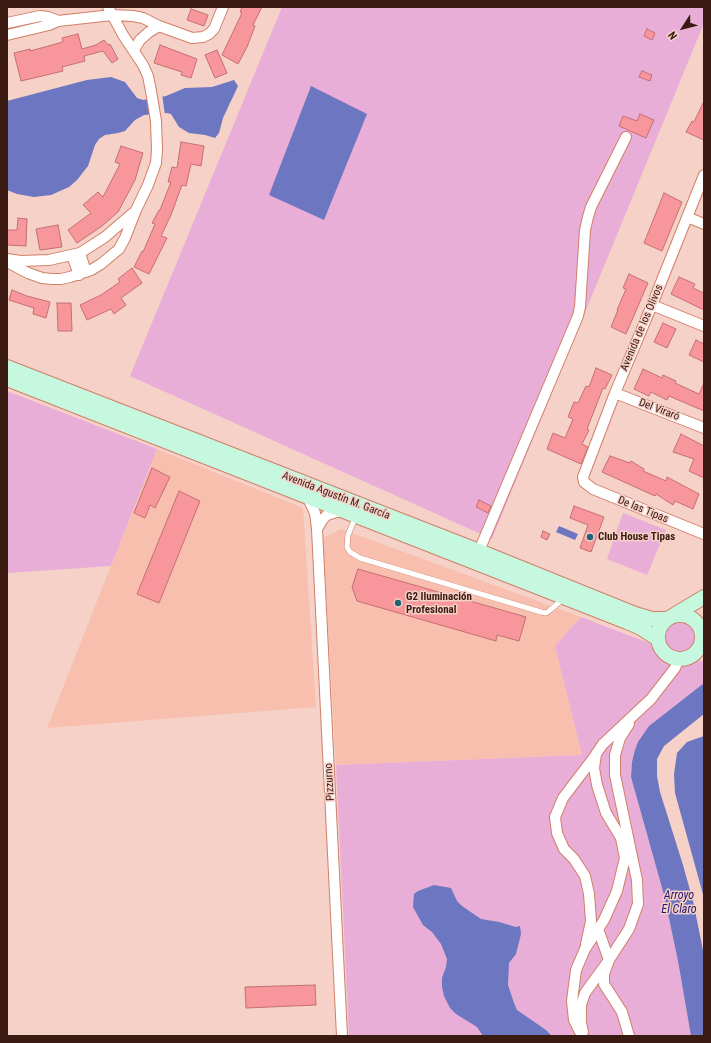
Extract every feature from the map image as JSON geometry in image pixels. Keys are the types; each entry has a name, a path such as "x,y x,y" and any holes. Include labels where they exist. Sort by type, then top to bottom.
{"main road":[{"name":"Avenida Agustín M. García","path":"7,367 479,551 635,614 652,619 669,618"},
{"name":"Avenida Agustín M. García","path":"7,379 565,597 641,628 658,639"},
{"path":"704,597 669,618 662,625 658,639 665,653 679,659 699,654 699,649 702,642 702,619 704,613"},
{"path":"669,618 679,615 686,615 692,618 702,633"}],"street":[{"path":"7,35 49,25 58,21 110,11 143,18 159,26 197,39 209,34 214,29 223,7"},
{"path":"7,260 28,273 42,278 61,279 83,273 101,264 118,249 125,238 148,185 156,164 158,150 156,121 148,76 110,11"},
{"path":"7,23 40,16 58,21"},
{"path":"134,50 140,40 159,26"},
{"path":"479,551 578,316 580,307 585,230 588,217 626,137"},
{"name":"Avenida de los Olivos","path":"584,482 584,472 704,175"},
{"path":"7,260 43,261 76,254 105,237 136,210"},
{"path":"687,217 704,224"},
{"path":"76,254 83,273"},
{"path":"652,304 704,326"},
{"name":"Del Viraró","path":"615,393 704,428"},
{"name":"De las Tipas","path":"584,482 592,489 704,534"},
{"name":"Pizzurno","path":"307,496 315,513 317,529 342,1036"},
{"path":"317,529 327,515 350,512"},
{"path":"585,949 591,921 589,894 585,876 574,859 564,849 557,833 555,817 563,798 603,744 655,694 675,668 679,659"},
{"path":"583,1036 581,1024 581,1005 585,993 629,929 638,904 637,880 615,775 615,755 620,738 637,712"},
{"path":"583,1036 574,1020 572,1001 576,970 585,949 604,920 617,890 625,858 621,838 606,813 597,785 594,768 596,754"},
{"path":"598,929 609,960 604,974 604,984 622,1012 629,1036"}],"lane":[{"path":"350,512 347,547 350,552 360,558 546,613 565,597"}],"shaded area":[{"path":"282,7 704,7 704,23 492,539 130,376"},
{"path":"7,391 157,449 111,566 7,573"},
{"path":"157,449 303,508 316,707 47,728"},
{"path":"623,513 666,530 647,575 607,559"},
{"path":"341,529 581,617 555,646 582,755 336,765 323,538"},
{"path":"581,617 649,643 660,657 667,662 679,665 688,664 699,660 704,663 704,683 649,726 632,762 631,777 664,895 678,961 691,1036 349,1036 336,765 582,755 555,646"},
{"path":"681,618 693,623 698,635 693,647 681,652 669,647 664,635 669,623"}],"water":[{"path":"111,77 125,82 137,98 143,100 166,96 185,88 212,87 234,80 238,86 223,118 219,133 215,138 189,133 179,127 171,114 144,115 135,120 125,131 105,135 99,139 95,145 88,166 77,180 69,187 51,195 34,197 17,194 7,190 7,101 87,80"},
{"path":"311,86 367,114 324,220 269,195"},
{"path":"559,526 578,534 575,540 556,532"},
{"name":"Arroyo El Claro","path":"704,683 704,714 664,746 657,759 657,776 660,792 693,901 704,955 704,1036 691,1036 678,961 664,895 631,777 632,762 635,750 638,742 649,726"},
{"path":"704,736 704,898 675,793 674,774 677,753 687,742"},
{"path":"434,885 451,888 457,901 481,919 516,927 520,926 521,934 516,954 509,963 508,985 517,1010 546,1030 552,1036 483,1036 477,1027 456,1014 450,1008 444,996 442,987 442,978 447,959 441,944 432,932 423,925 413,907 414,894"}],"pier":[{"path":"162,94 165,115 150,116 148,97"}],"building":[{"path":"242,7 262,7 253,25 255,26 247,47 238,64 222,55 242,13 240,12"},
{"path":"191,9 208,15 204,26 187,20"},
{"path":"647,29 655,33 652,40 644,36"},
{"path":"78,34 82,49 96,45 104,40 108,45 110,44 118,59 112,63 103,51 84,56 85,61 62,67 63,71 21,81 14,53 30,49 30,51 63,42 62,38"},
{"path":"160,45 197,59 191,78 181,75 182,72 154,63"},
{"path":"217,50 227,73 215,78 205,55"},
{"path":"642,71 652,75 650,81 639,77"},
{"path":"704,101 704,140 686,132 692,121 694,122"},
{"path":"640,114 654,120 646,138 619,126 623,116 637,121"},
{"path":"181,142 204,146 201,166 191,164 186,186 182,185 171,215 161,236 167,238 149,274 134,267 142,251 143,252 155,224 152,223 160,210 171,182 168,182 172,167 177,168"},
{"path":"121,146 143,153 135,180 118,212 102,226 77,243 68,230 91,213 83,205 98,192 103,197 120,164 115,162"},
{"path":"664,193 682,202 662,251 644,243"},
{"path":"18,218 27,219 26,246 7,245 7,230 17,230"},
{"path":"58,225 62,247 40,250 36,229"},
{"path":"132,268 142,283 121,298 126,305 114,314 111,309 87,320 80,305 101,295 120,282 118,279"},
{"path":"629,274 648,283 626,334 611,327 626,289 623,288"},
{"path":"679,277 695,284 693,288 704,293 704,310 671,294"},
{"path":"12,290 27,296 50,302 46,318 33,314 34,308 9,300"},
{"path":"57,303 71,303 72,331 58,331"},
{"path":"663,323 676,329 667,348 654,342"},
{"path":"696,340 704,344 704,362 689,355"},
{"path":"596,368 612,375 605,389 603,388 587,429 589,430 582,444 588,447 581,464 547,449 553,433 565,438 573,419 568,417 574,402 578,403 586,386 589,387"},
{"path":"643,369 662,378 663,375 676,381 675,383 699,394 704,383 704,411 669,396 667,400 651,392 649,396 634,389"},
{"path":"681,434 704,446 704,478 689,471 694,459 673,452"},
{"path":"610,456 630,463 631,461 644,469 643,471 666,481 667,477 699,494 693,509 675,501 673,505 656,494 655,496 602,472"},
{"path":"152,468 170,477 155,508 150,505 145,518 134,513"},
{"path":"179,491 200,501 159,603 137,594"},
{"path":"479,500 491,506 488,513 476,507"},
{"name":"Club House Tipas","path":"574,506 604,517 591,552 580,548 588,525 570,518"},
{"path":"543,531 550,534 547,540 541,537"},
{"name":"G2 Iluminación Profesional","path":"358,569 526,617 519,641 497,635 496,641 357,601 352,587"},
{"path":"315,985 316,1005 246,1008 245,987"}],"place":[{"name":"Club House Tipas","path":"590,537"},
{"name":"G2 Iluminación Profesional","path":"398,603"}]}
